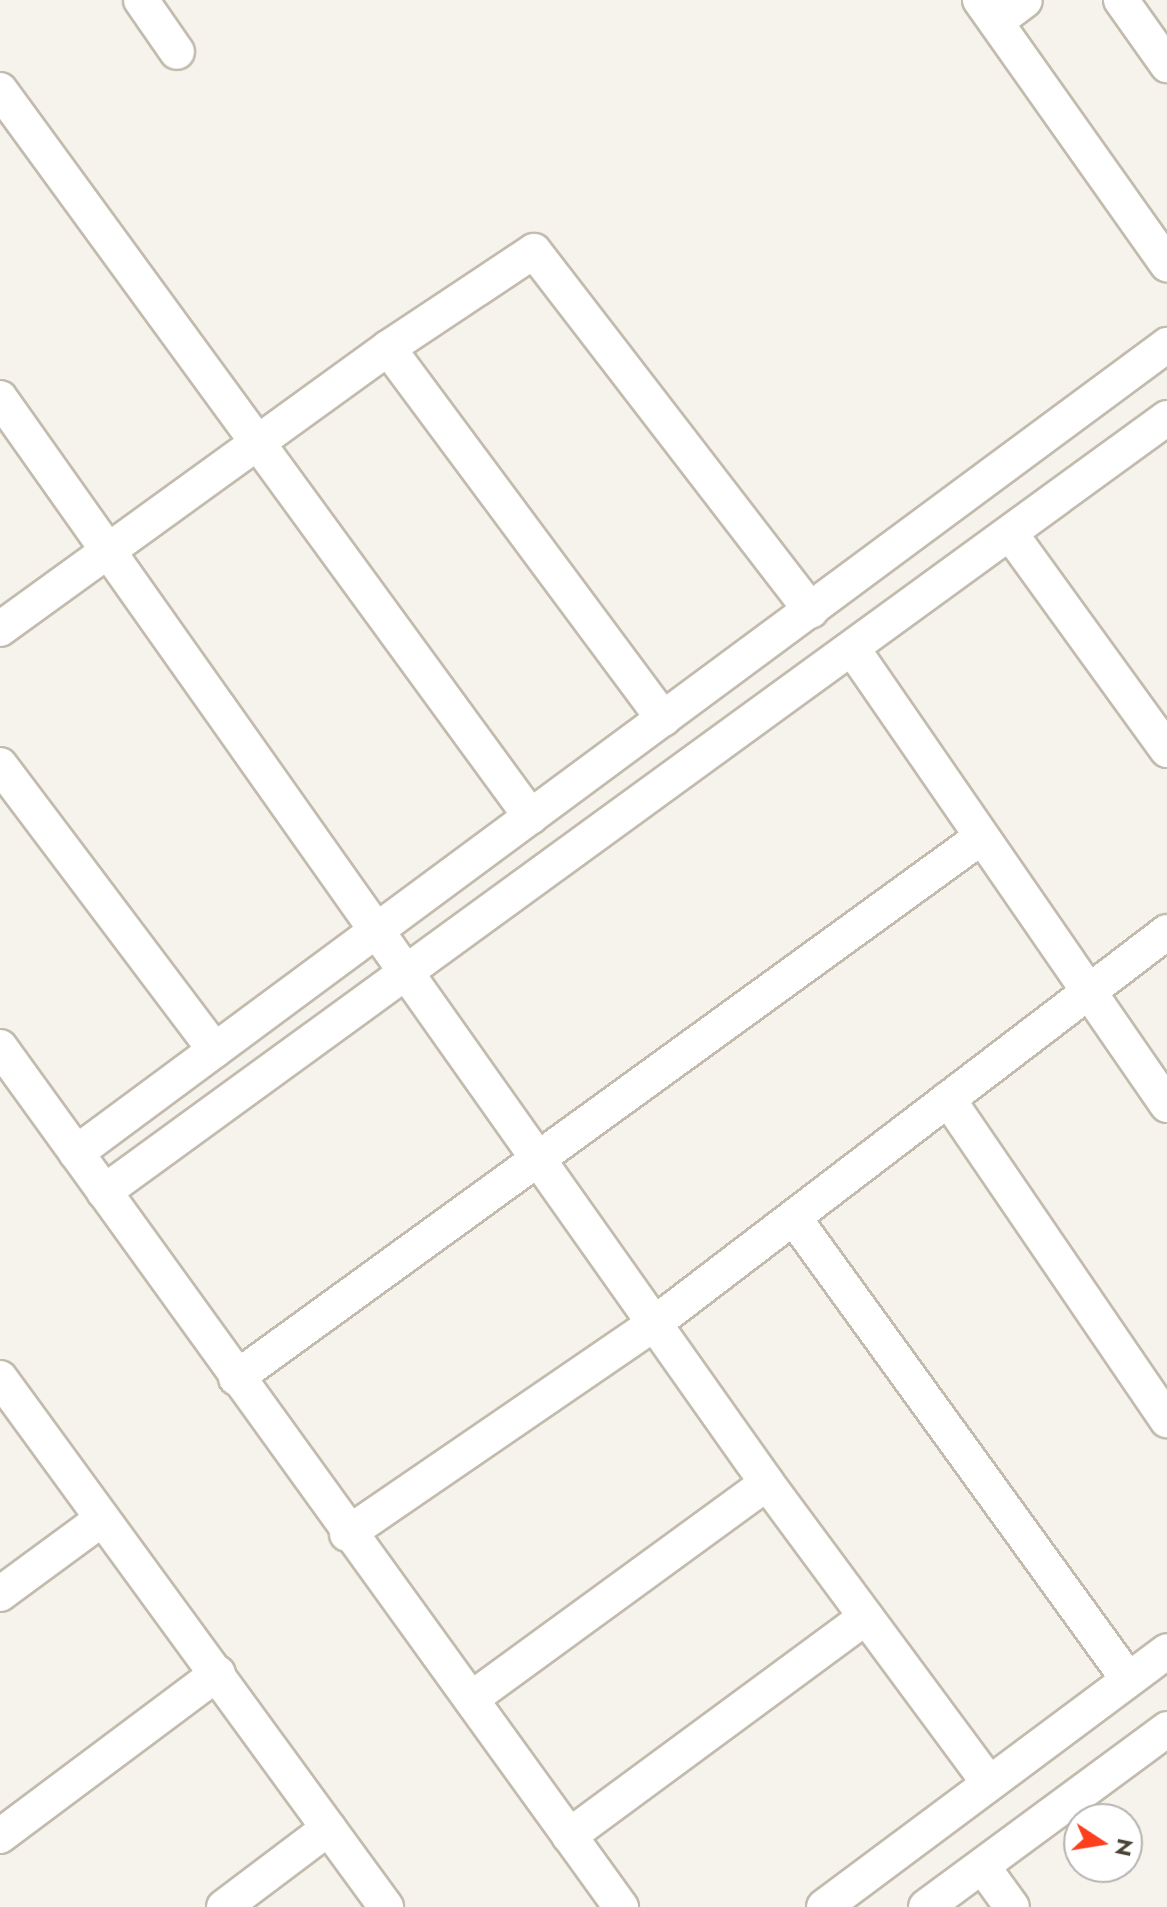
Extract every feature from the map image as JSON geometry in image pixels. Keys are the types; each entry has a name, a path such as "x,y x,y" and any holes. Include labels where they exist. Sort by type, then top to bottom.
{"street":[{"path":"141,0 177,52"},
{"path":"1025,0 988,11 1167,264"},
{"path":"1121,0 1167,65"},
{"path":"0,90 531,817"},
{"path":"0,629 254,439 534,251 811,611"},
{"path":"76,1153 1167,345"},
{"path":"388,348 664,719"},
{"path":"0,398 409,970 537,1155 659,1320 767,1483 987,1780"},
{"path":"104,1192 1167,418"},
{"path":"1010,533 1167,750"},
{"path":"852,648 1085,994 1167,1105"},
{"path":"0,765 215,1050"},
{"path":"236,1378 537,1155 980,838"},
{"path":"347,1534 659,1320 1167,932"},
{"path":"0,1047 347,1534 621,1907"},
{"path":"948,1099 1167,1420"},
{"path":"794,1218 1128,1679"},
{"path":"0,1378 386,1907"},
{"path":"471,1699 767,1483"},
{"path":"0,1594 102,1519"},
{"path":"569,1836 866,1617"},
{"path":"824,1907 987,1780 1167,1651"},
{"path":"0,1836 218,1673"},
{"path":"926,1907 1162,1743"},
{"path":"224,1907 329,1828"},
{"path":"983,1867 1012,1907"}]}
